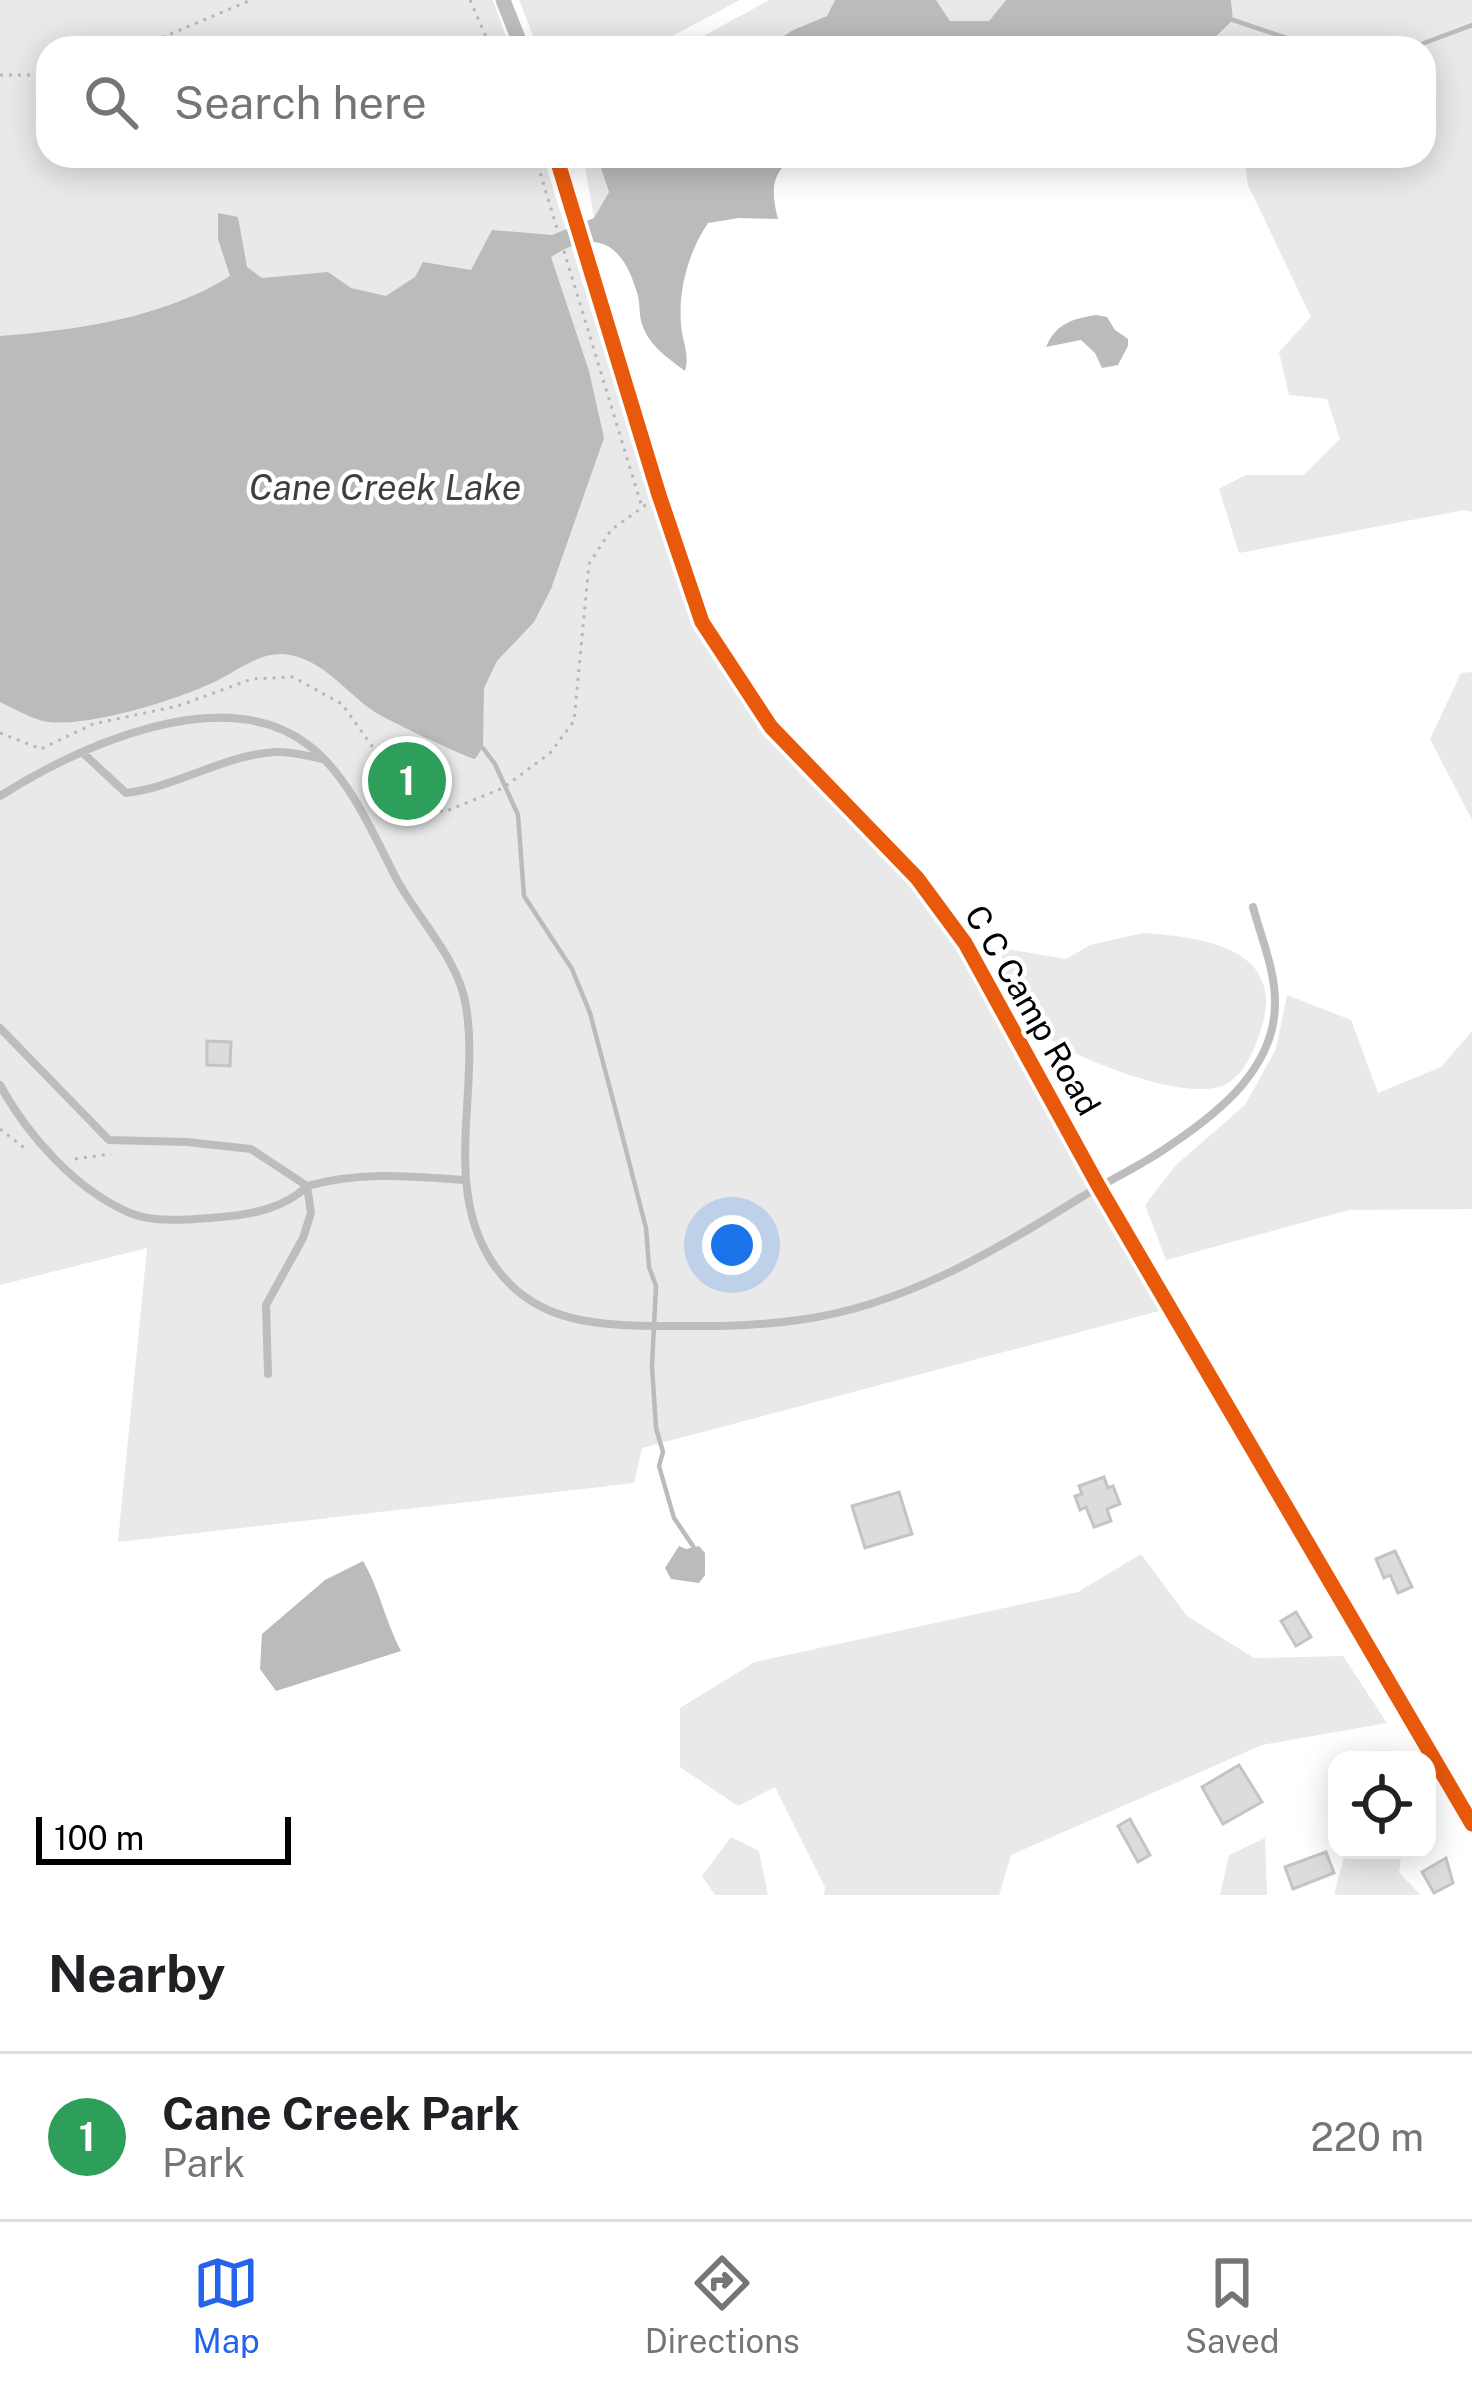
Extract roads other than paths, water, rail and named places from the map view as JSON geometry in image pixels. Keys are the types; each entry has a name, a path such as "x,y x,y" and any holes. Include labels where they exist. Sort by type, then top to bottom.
{"street":[{"path":"503,0 517,36"},
{"name":"C C Camp Road","path":"560,168 702,622 771,727 917,878 965,943 1099,1187 1472,1824"}],"lane":[{"path":"0,796 33,775 126,733 197,719 254,718 305,742 324,759 353,800 456,974 466,1001 471,1044 464,1180 474,1224 490,1259 518,1297 561,1316 662,1326 731,1327 803,1320 881,1301 941,1278 1150,1160 1219,1112 1256,1064 1272,1028 1275,1000 1253,907"},
{"path":"83,754 126,793 160,789 249,756 279,752 324,759"},
{"path":"0,1028 109,1140 251,1149 307,1186 311,1213 303,1238 266,1305 268,1374"},
{"path":"0,1085 18,1118 83,1186 134,1215 182,1220 247,1216 297,1196 307,1186 343,1176 464,1180"}],"water":[{"path":"835,0 936,0 950,21 989,21 1006,0 1231,0 1233,20 1216,36 784,36 827,16"},
{"name":"Cane Creek Lake","path":"601,168 782,168 775,183 778,219 708,223 701,234 681,297 685,371 649,339 632,278 617,253 595,242 551,257 589,371 604,438 551,589 534,622 497,661 484,688 483,747 475,759 382,716 325,671 290,655 263,657 184,694 83,721 43,721 0,702 0,336 149,312 230,276 218,239 218,213 238,217 247,267 262,278 328,272 351,288 386,296 415,277 423,262 471,270 492,230 552,235 594,218 609,192"},
{"path":"1096,315 1107,317 1128,339 1118,365 1102,368 1081,340 1046,347 1065,324"},
{"path":"679,1546 699,1546 705,1553 705,1575 699,1583 671,1579 665,1568"},
{"path":"363,1561 401,1651 276,1691 260,1669 262,1634 325,1580"}],"waterway":[{"path":"1233,20 1280,36"},
{"path":"1436,39 1472,25"},
{"path":"483,748 518,815 524,896 572,969 590,1013 618,1119 656,1286 652,1366 656,1428 663,1452 659,1466 674,1518 693,1546"}],"place":[{"name":"Cane Creek Park","path":"407,781"}]}
